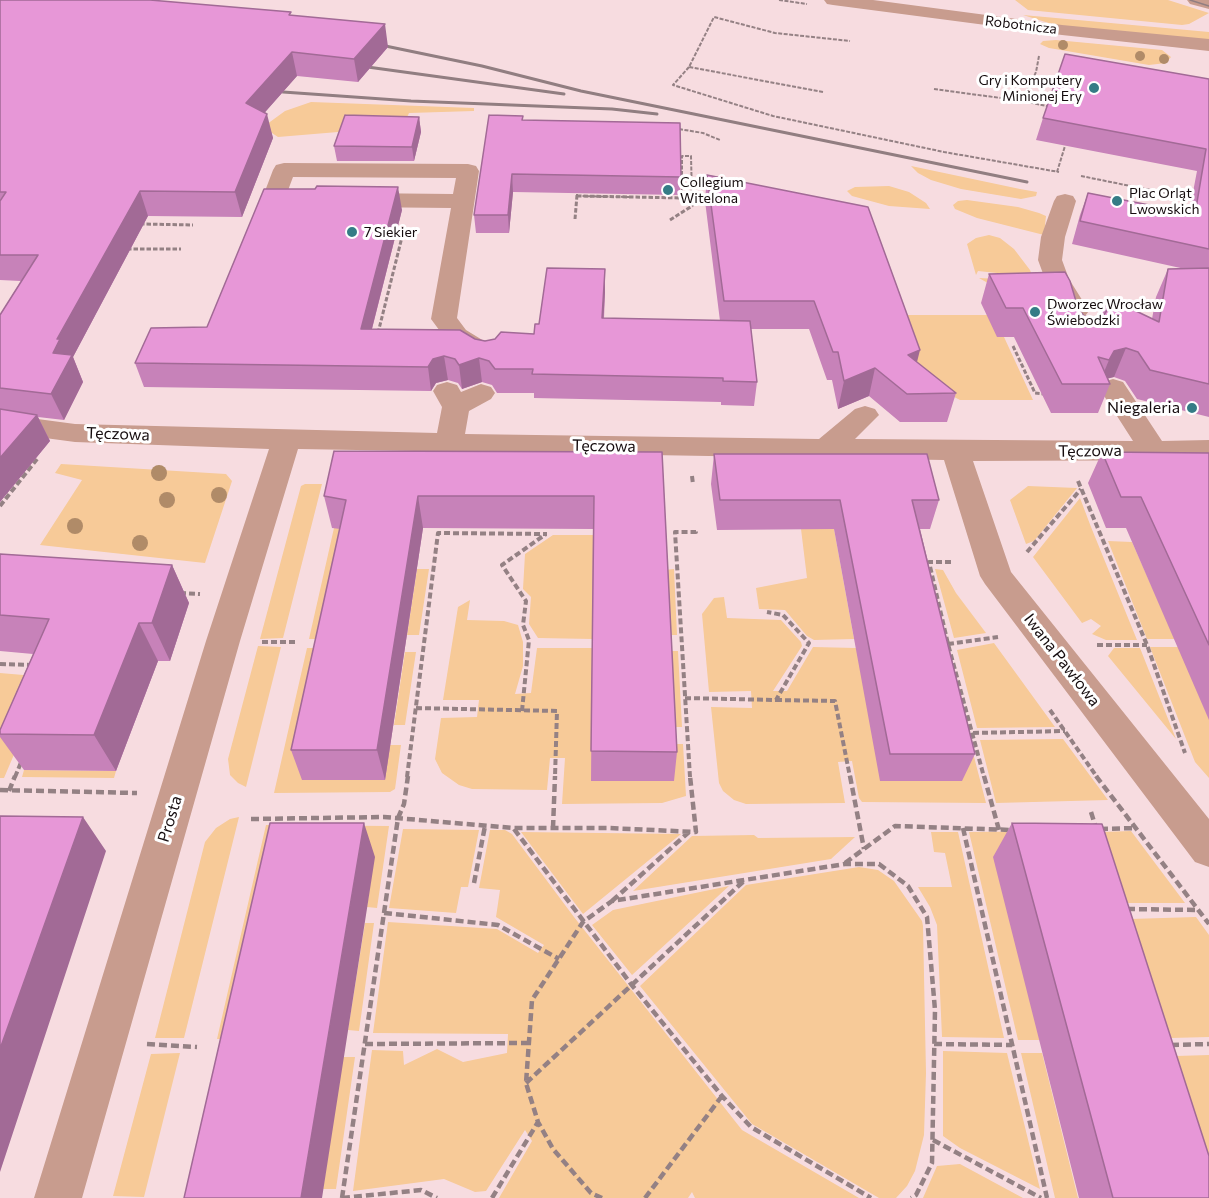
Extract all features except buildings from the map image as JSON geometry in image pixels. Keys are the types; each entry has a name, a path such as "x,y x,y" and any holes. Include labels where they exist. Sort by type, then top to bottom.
{"street":[{"name":"Robotnicza","path":"833,0 939,15 1209,45"},
{"path":"989,0 1006,23"},
{"path":"1196,0 1209,4"},
{"path":"939,15 968,8 981,1"},
{"path":"463,201 273,199 284,170 468,171 444,319 456,345 488,355"},
{"path":"1065,201 1053,237 1050,260 1057,279 1075,309 1083,336"},
{"path":"1113,388 1153,450"},
{"path":"449,444 452,399 481,393"},
{"path":"826,449 865,415"},
{"name":"Tęczowa","path":"0,423 75,433 449,444 1054,452 1209,450"},
{"name":"Prosta","path":"58,1198 230,617 285,440"},
{"name":"Iwana Pawłowa","path":"955,449 996,576 1209,849"}],"path":[{"path":"850,41 775,33 714,17 689,68 673,85 773,116 944,152 1069,174"},
{"path":"1023,101 1036,72 1039,56"},
{"path":"689,68 823,92"},
{"path":"934,89 1051,107"},
{"path":"679,129 691,130 720,140"},
{"path":"1057,172 1065,146"},
{"path":"575,219 577,195 682,198 682,156 691,156 692,206 670,220"},
{"path":"1080,176 1197,199"},
{"path":"133,224 193,225"},
{"path":"377,337 404,226"},
{"path":"120,249 181,249"},
{"path":"1013,345 1035,393 1047,394"},
{"path":"0,506 40,456"},
{"path":"1077,480 1147,645 1186,754"},
{"path":"1024,555 1081,489"},
{"path":"251,819 398,818 514,828 696,832 690,796 675,532 696,532 696,530"},
{"path":"437,1198 421,1190 342,1198 398,818 404,804 438,533 547,531 502,565 526,601 523,626 529,640 522,711"},
{"path":"951,562 929,562 948,644 999,830"},
{"path":"172,592 206,594"},
{"path":"767,612 783,615 809,643 776,700"},
{"path":"948,644 998,637"},
{"path":"1091,645 1147,645"},
{"path":"0,664 41,666"},
{"path":"685,698 835,701 855,816 864,850"},
{"path":"416,708 557,711 553,828"},
{"path":"973,733 1065,731"},
{"path":"9,790 26,749"},
{"path":"0,790 138,793"},
{"path":"1091,812 1100,839"},
{"path":"474,883 485,826"},
{"path":"845,864 895,826 1015,830"},
{"path":"514,828 631,984 722,1096 751,1127 871,1198"},
{"path":"963,828 1047,1198"},
{"path":"1085,829 1137,828"},
{"path":"602,1198 591,1193 552,1149 538,1122 525,1083 532,1000 583,922 612,902 689,832"},
{"path":"612,902 845,864 879,864 908,886 927,917 934,1010 932,1163 916,1195 911,1198"},
{"path":"525,1083 747,879"},
{"path":"1127,921 1123,909 1198,910"},
{"path":"384,913 498,925 559,959"},
{"path":"365,1044 529,1043"},
{"path":"934,1044 1012,1045"},
{"path":"1170,1055 1167,1045 1209,1044"},
{"path":"645,1198 722,1096"},
{"path":"492,1198 538,1122"},
{"path":"933,1140 1041,1198"}],"shaded area":[{"path":"1015,0 1168,0 1209,13 1189,24 1182,25 1028,10"},
{"path":"1023,15 1209,32 1209,40 1055,25"},
{"path":"1056,40 1162,50 1171,57 1166,63 1149,65 1049,48 1040,44 1043,41"},
{"path":"311,102 474,108 474,111 409,113 403,126 349,125 338,132 278,137 263,127 285,111"},
{"path":"911,166 1037,192 1036,196 1021,199 961,189 931,180"},
{"path":"889,186 909,192 926,203 930,209 889,206 852,196 847,191 855,187"},
{"path":"967,200 1018,207 1046,216 1044,235 977,218 955,209 953,205 958,201"},
{"path":"989,235 1000,238 1014,249 1030,270 1036,285 993,286 979,278 999,279 997,273 978,271 976,275 967,244 976,238"},
{"path":"890,315 1008,315 1004,337 1033,400 960,400 919,379"},
{"path":"61,464 226,474 232,481 205,563 40,545 82,480 55,473"},
{"path":"322,484 283,638 260,639 301,486"},
{"path":"1028,486 1077,488 1034,541 1026,544 1010,500"},
{"path":"1080,498 1137,640 1106,640 1092,634 1101,626 1091,619 1082,623 1033,557"},
{"path":"334,528 355,528 332,639 309,639"},
{"path":"801,529 834,529 854,639 814,640 807,636 785,610 759,609 756,588 807,578"},
{"path":"553,535 594,535 593,639 538,638 529,624 531,597 523,589 525,554"},
{"path":"1108,541 1132,542 1175,639 1147,639"},
{"path":"417,569 429,569 419,635 407,635"},
{"path":"674,569 677,635 668,635 665,570"},
{"path":"935,569 943,570 956,593 986,633 954,638"},
{"path":"724,597 727,618 781,620 801,642 802,646 773,691 787,691 813,647 856,648 972,749 986,803 862,802 859,798 852,761 838,762 845,803 746,804 734,800 723,791 719,783 711,707 752,708 751,691 709,692 702,614 714,598"},
{"path":"470,600 467,620 504,621 518,625 523,642 523,666 515,694 531,693 537,648 593,648 673,744 683,744 686,796 662,803 562,804 565,758 550,758 547,790 472,789 459,785 442,773 435,759 441,718 477,717 479,700 443,700 458,607"},
{"path":"994,643 1055,727 977,728 957,650"},
{"path":"258,646 281,647 246,787 230,775 228,759"},
{"path":"1150,647 1179,647 1209,719 1209,778 1195,762"},
{"path":"307,648 330,648 390,745 401,745 395,789 390,792 274,793"},
{"path":"1114,648 1140,648 1176,739 1108,656"},
{"path":"668,651 678,651 682,727 672,727"},
{"path":"405,652 416,652 405,725 394,725"},
{"path":"0,673 47,677 4,778 0,778"},
{"path":"1063,739 1108,800 996,803 980,740"},
{"path":"24,770 116,771 114,778 22,777"},
{"path":"239,817 184,1038 155,1038 205,842 216,828 230,819"},
{"path":"266,825 389,826 377,908 367,907 374,857 247,1038 217,1039"},
{"path":"403,829 479,830 468,887 461,887 456,913 389,908"},
{"path":"490,830 505,830 512,834 574,917 742,1130 859,1198 695,1198 692,1192 688,1198 499,1198 532,1141 525,1130 486,1191 475,1192 444,1179 353,1191 372,1050 403,1051 404,1065 437,1049 463,1062 507,1053 508,1034 373,1033 388,922 497,929 538,953 544,945 496,917 500,890 479,888"},
{"path":"1087,831 1039,1040 1018,1040 969,832"},
{"path":"1131,831 1185,903 1125,903 1102,832"},
{"path":"521,832 681,834 583,914"},
{"path":"931,832 958,832 1004,1038 942,1037 937,925 918,887 952,887 945,853 934,852"},
{"path":"754,835 758,838 855,837 831,859 633,891 692,836"},
{"path":"859,867 878,870 894,881 922,921 923,926 926,1073 924,1135 915,1171 907,1186 896,1198 879,1198 752,1124 640,986 746,885"},
{"path":"729,886 632,975 592,925 613,910"},
{"path":"1196,917 1209,935 1209,1037 1170,1038 1130,919"},
{"path":"365,923 374,923 359,1031 348,1030"},
{"path":"943,1051 1007,1053 1040,1189 960,1148 943,1136"},
{"path":"180,1053 144,1197 113,1196 151,1054"},
{"path":"1021,1053 1042,1053 1078,1198 1055,1198"},
{"path":"1209,1055 1209,1157 1176,1056"},
{"path":"343,1057 355,1057 336,1189 323,1189"},
{"path":"960,1164 1023,1198 923,1198 937,1166"}],"tram line":[{"path":"1190,0 1209,6"}],"railway":[{"path":"371,43 482,66 581,91 1027,182"},
{"path":"353,65 564,94"},
{"path":"283,92 411,101 612,109 657,114"}],"place":[{"name":"Gry i Komputery Minionej Ery","path":"1094,88"},
{"name":"Collegium Witelona","path":"668,190"},
{"name":"Plac Orląt Lwowskich","path":"1117,201"},
{"name":"7 Siekier","path":"352,232"},
{"name":"Dworzec Wrocław Świebodzki","path":"1035,312"},
{"name":"Niegaleria","path":"1192,408"}]}
